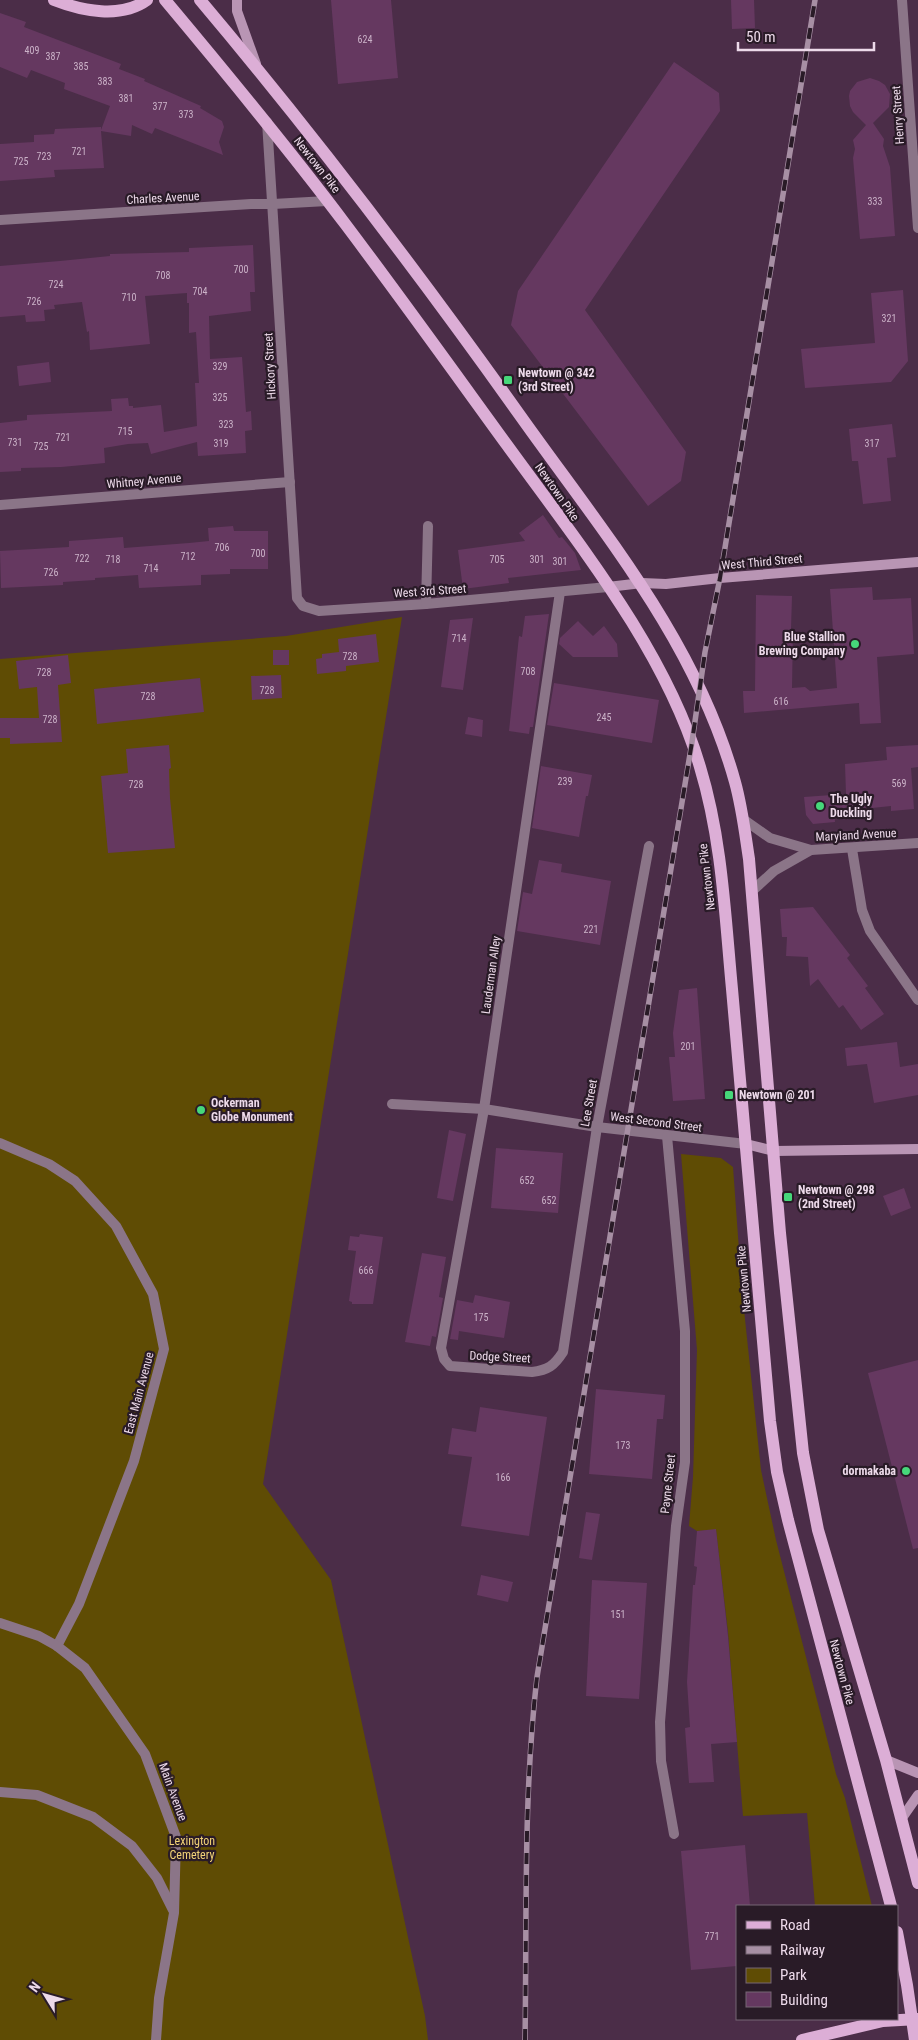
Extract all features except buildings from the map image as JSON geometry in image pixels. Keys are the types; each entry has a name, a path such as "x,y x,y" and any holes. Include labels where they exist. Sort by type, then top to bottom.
{"main road":[{"path":"54,0 69,6 97,12 140,5 147,0"},
{"name":"Newtown Pike","path":"165,0 267,122 328,201 480,407 608,587 644,644 676,704 692,742 711,806 719,854 768,1402 777,1472 788,1520 891,1905"},
{"name":"Newtown Pike","path":"200,0 349,183 642,583 671,630 702,691 721,738 735,782 743,819 752,892 791,1351 803,1453 818,1530 886,1760 918,1883"},
{"path":"237,0 237,11 258,69"},
{"name":"West Third Street","path":"608,587 642,583 666,584 918,562"},
{"name":"West Second Street","path":"746,1144 774,1151 918,1149"},
{"path":"886,1760 918,1773"},
{"path":"902,1818 918,1795"},
{"path":"898,1937 915,2019 915,2040"},
{"path":"802,2040 883,2021 915,2019"}],"street":[{"name":"Henry Street","path":"902,0 918,228"},
{"name":"Hickory Street","path":"267,122 297,598 303,606"},
{"name":"Charles Avenue","path":"0,220 328,201"},
{"name":"Whitney Avenue","path":"0,505 290,482"},
{"path":"426,604 428,526"},
{"name":"West 3rd Street","path":"303,606 319,611 426,604 608,587"},
{"name":"Lauderman Alley","path":"444,1359 441,1348 484,1109 560,592"},
{"name":"Maryland Avenue","path":"743,819 770,838 811,850 918,843"},
{"name":"Lee Street","path":"556,1363 563,1352 566,1338 597,1127 649,846"},
{"path":"852,848 862,910 870,931 918,1000"},
{"path":"752,892 774,872 811,850"},
{"name":"West Second Street","path":"392,1104 484,1109 597,1127 746,1144"},
{"name":"Payne Street","path":"667,1136 685,1331 684,1462 676,1526 660,1722 660,1761 674,1834"},
{"name":"East Main Avenue","path":"0,1143 49,1164 75,1181 116,1226 153,1294 164,1349 134,1461 79,1604 57,1646"},
{"name":"Dodge Street","path":"444,1359 450,1366 532,1372 549,1369 556,1363"},
{"name":"Main Avenue","path":"0,1623 39,1636 57,1646 85,1668 146,1754 176,1837 174,1913 160,1989 156,2040"},
{"path":"0,1792 37,1795 94,1817 132,1846 157,1878 174,1913"}],"green space":[{"name":"Lexington Cemetery","path":"402,617 263,1484 331,1580 425,2016 428,2040 0,2040 0,659 286,636"},
{"path":"681,1154 721,1158 733,1167 742,1291 761,1470 776,1540 872,1905 815,1905 807,1813 743,1816 728,1632 716,1530 697,1531 689,1526 693,1477 697,1350"}],"railway":[{"path":"525,2040 526,1858 530,1767 537,1677 692,742 705,652 720,578 815,0"}],"place":[{"name":"Newtown @ 342 (3rd Street)","path":"508,380"},
{"name":"Blue Stallion Brewing Company","path":"855,644"},
{"name":"The Ugly Duckling","path":"820,806"},
{"name":"Newtown @ 201","path":"729,1095"},
{"name":"Ockerman Globe Monument","path":"201,1110"},
{"name":"Newtown @ 298 (2nd Street)","path":"788,1197"},
{"name":"dormakaba","path":"906,1471"}]}
